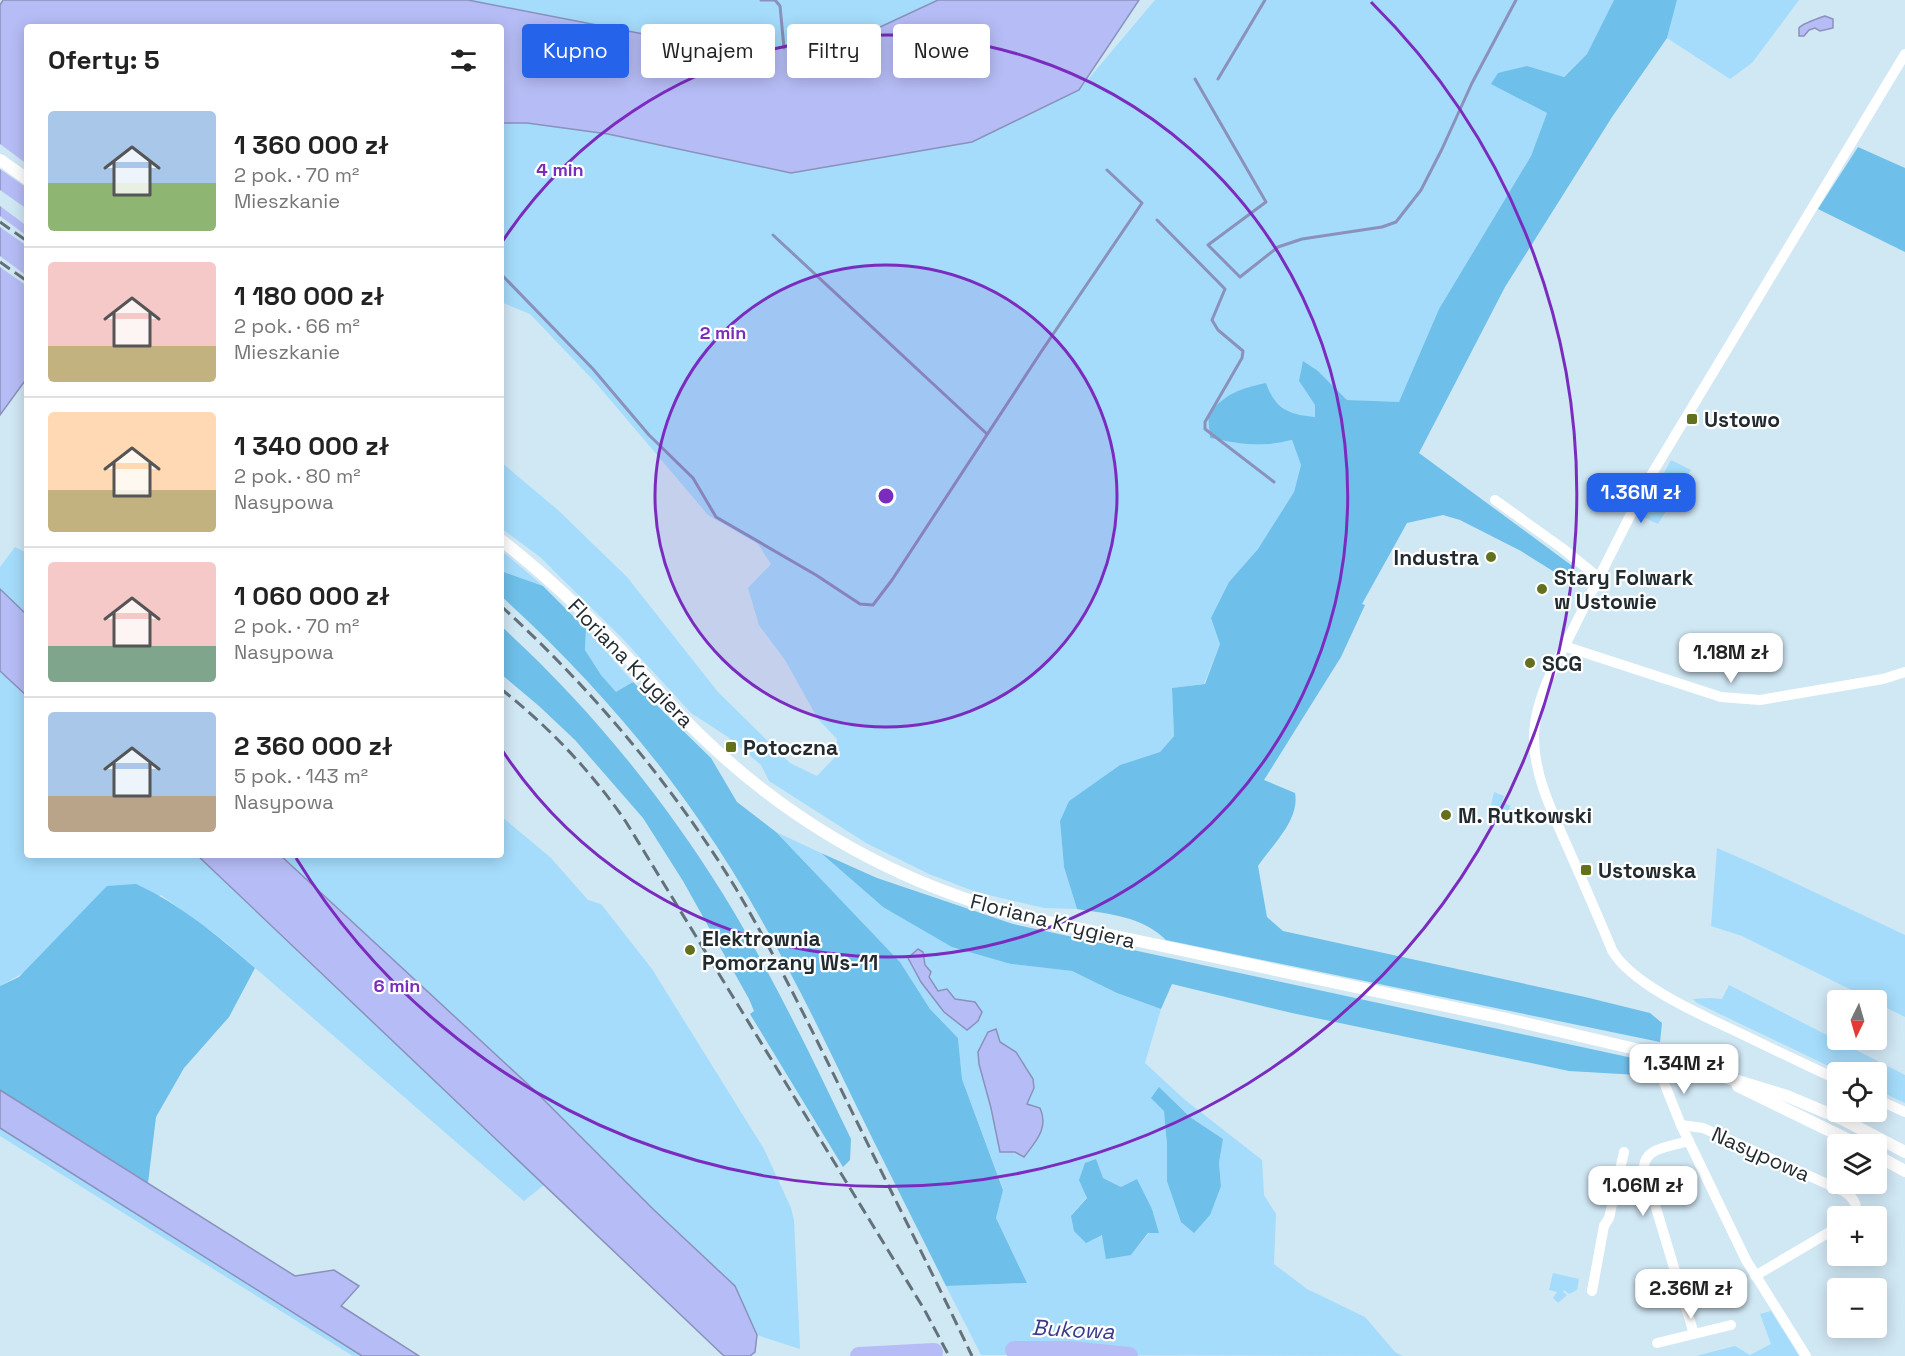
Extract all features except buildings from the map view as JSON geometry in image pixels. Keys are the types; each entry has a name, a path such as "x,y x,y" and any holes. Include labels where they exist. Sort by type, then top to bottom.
{"main road":[{"path":"0,160 24,177"},
{"name":"Floriana Krygiera","path":"504,542 540,571 591,619 714,748 772,797 864,856 926,886 1001,911 1503,1018 1661,1055 1787,1096 1844,1120 1905,1152"},
{"name":"Floriana Krygiera","path":"1718,1075 1837,1134"},
{"path":"1887,1161 1905,1171"}],"street":[{"path":"1827,1075 1683,1006 1630,972 1615,955 1544,788 1534,745 1535,721 1542,693 1638,498 1667,446 1905,54"},
{"path":"1495,500 1562,548 1599,578"},
{"path":"1564,646 1720,697 1743,700 1882,679 1905,672"},
{"name":"Nasypowa","path":"1661,1075 1681,1125 1755,1276 1806,1356"},
{"path":"1887,1104 1905,1112"},
{"name":"Nasypowa","path":"1681,1125 1703,1128 1845,1192 1852,1196 1857,1206"},
{"name":"Nasypowa","path":"1689,1141 1652,1152 1645,1159 1644,1168 1694,1334"},
{"path":"1592,1291 1604,1226 1609,1218 1624,1152"},
{"path":"1755,1276 1827,1233"},
{"path":"1656,1343 1731,1325"}],"shaded area":[{"path":"3,0 468,0 592,24 522,24 522,78 629,78 629,31 641,34 641,78 775,78 775,48 787,46 787,78 881,78 881,27 938,0 1139,0 1079,90 972,142 791,173 608,134 527,123 504,123 504,24 24,24 24,382 0,415 0,5"},
{"path":"468,0 938,0 881,27 881,24 787,24 787,46 775,48 775,24 641,24 641,34 629,31 629,24 592,24"},
{"path":"1155,0 1614,0 1587,54 1563,77 1527,66 1491,83 1547,113 1531,156 1439,309 1399,403 1347,400 1318,371 1299,381 1315,405 1315,417 1292,415 1272,399 1210,438 1251,444 1271,444 1292,440 1301,465 1294,492 1258,549 1229,582 1220,644 1204,684 1172,688 1174,736 1160,752 1120,765 1069,801 1060,821 1064,867 1077,909 1044,908 976,892 929,874 866,843 769,781 761,765 728,737 691,713 622,638 540,557 504,530 504,465 559,511 627,577 718,692 790,763 817,776 837,755 837,739 818,719 785,660 759,625 748,588 771,564 758,544 708,515 596,383 530,314 504,303 504,123 527,123 608,134 791,173 972,142 1079,90"},
{"path":"1614,0 1677,0 1667,38 1612,117 1505,287 1419,453 1571,565 1579,578 1580,588 1521,551 1460,520 1443,515 1407,523 1362,604 1365,605 1341,657 1264,780 1295,793 1295,803 1289,822 1258,866 1267,917 1283,931 1650,1013 1662,1023 1660,1042 1166,940 1157,932 1136,921 1077,909 1064,867 1060,821 1069,801 1120,765 1160,752 1174,736 1172,688 1205,684 1220,644 1211,618 1229,582 1258,549 1294,492 1301,465 1292,440 1270,444 1251,444 1210,438 1208,414 1221,401 1234,393 1266,383 1274,399 1284,409 1298,415 1315,417 1315,405 1299,381 1303,361 1318,371 1347,400 1399,402 1439,309 1531,156 1547,113 1491,84 1498,73 1527,66 1564,77 1587,54"},
{"path":"1677,0 1799,0 1752,63 1730,79 1667,38"},
{"path":"1825,16 1833,19 1833,28 1820,31 1815,28 1809,30 1804,36 1799,36 1801,26"},
{"path":"1858,147 1905,168 1905,252 1818,209"},
{"path":"1671,460 1691,470 1658,524 1641,516"},
{"path":"15,547 24,552 24,612 0,589 0,567"},
{"path":"504,553 543,586 504,572"},
{"path":"504,572 543,586 586,629 585,650 601,675 616,692 633,682 711,758 737,802 776,832 900,962 930,1009 958,1038 962,1079 1003,1190 996,1218 1027,1283 946,1286 800,992 721,853 655,760 607,702 504,599"},
{"path":"0,589 24,612 24,693 0,671"},
{"path":"504,629 563,687 621,752 675,822 723,894 774,984 851,1139 850,1160 843,1167 750,1014 754,1011 749,999 683,881 643,818 575,740 504,677"},
{"path":"586,629 633,682 617,693 601,675 585,650"},
{"path":"0,671 24,693 24,858 200,858 545,1184 524,1201 223,940 161,895 0,986"},
{"path":"1494,792 1504,796 1502,802 1511,806 1509,808 1515,810 1514,812 1498,819 1487,817 1486,809 1495,812 1497,807 1491,805"},
{"path":"504,819 551,858 588,900 601,904 652,969 764,1149 791,1208 794,1220 800,1349 757,1335 735,1286 654,1210 533,1089 283,858 504,858"},
{"path":"776,832 821,853 883,907 1011,964 1072,971 1117,993 1161,1009 1145,1063 1184,1099 1262,1160 1264,1195 1276,1214 1274,1264 1307,1289 1365,1317 1395,1352 1403,1356 981,1355 946,1286 1027,1283 996,1218 1003,1189 962,1079 958,1038 930,1009 900,962","holes":["996,1030 1000,1042 1017,1056 1030,1074 1034,1088 1000,1152 991,1108","1159,1087 1190,1117 1223,1139 1219,1163 1221,1186 1167,1145","1103,1178 1121,1187 1137,1179 1152,1209 1159,1233 1149,1233 1131,1255 1071,1216"]},
{"path":"1717,848 1905,935 1905,1017 1887,1008 1887,990 1852,990 1742,936 1711,926"},
{"path":"821,853 877,878 1013,924 1651,1062 1638,1075 1569,1071 1292,1013 1172,984 1161,1009 1117,993 1072,971 1011,964 952,947 883,907"},
{"path":"200,858 283,858 533,1089 654,1210 735,1286 757,1335 755,1352 750,1356 724,1356"},
{"path":"136,884 183,911 255,968 229,1017 184,1068 156,1117 148,1183 0,1090 0,986 19,977 107,886"},
{"path":"918,949 923,952 925,965 931,972 929,977 938,991 947,989 955,999 975,1002 982,1012 978,1021 967,1030 944,1012 921,982 908,958"},
{"path":"1729,985 1827,1035 1827,1050 1856,1050 1880,1062 1827,1062 1827,1065 1697,1003 1693,999 1722,999"},
{"path":"996,1029 1000,1042 1016,1052 1033,1079 1034,1088 1027,1104 1040,1108 1042,1115 1040,1134 1024,1157 1015,1152 1000,1152 979,1064 978,1052 988,1032"},
{"path":"1887,1066 1905,1075 1905,1103 1887,1095"},
{"path":"1159,1087 1190,1117 1223,1139 1219,1163 1221,1186 1210,1215 1194,1233 1181,1222 1167,1181 1164,1111 1151,1098"},
{"path":"0,1090 295,1276 334,1270 359,1286 341,1306 419,1356 362,1356 0,1128"},
{"path":"0,1128 362,1356 353,1356 0,1136"},
{"path":"1096,1159 1103,1178 1121,1187 1137,1179 1152,1209 1159,1233 1148,1233 1131,1255 1106,1259 1102,1235 1086,1243 1074,1231 1071,1216 1087,1198 1079,1180 1085,1163"},
{"path":"1553,1273 1579,1279 1577,1290 1569,1294 1564,1290 1563,1292 1567,1295 1558,1303 1553,1298 1557,1292 1549,1290"},
{"path":"1771,1311 1799,1356 1696,1356 1735,1346 1750,1355 1771,1344 1760,1314"}],"pier":[{"path":"0,144 24,162 24,186 0,169"},
{"path":"0,190 24,207 24,224 0,206"},
{"path":"0,216 24,234 24,244 0,227"},
{"path":"0,256 24,274 24,284 0,267"}],"waterway":[{"path":"761,0 775,0 780,6 784,48"},
{"path":"1218,79 1265,0"},
{"path":"1195,79 1266,202 1208,245 1240,277 1278,247 1302,239 1382,227 1396,222 1421,190 1472,83 1516,0"},
{"path":"504,277 593,369 649,435 693,478 716,517 816,575 860,604 873,605 892,580 1041,352 1142,203 1107,170"},
{"path":"1157,220 1225,289 1212,320 1218,330 1243,351 1242,358 1205,422 1205,429 1274,482"},
{"path":"773,235 987,434"},
{"name":"Bukowa","path":"1014,1350 1071,1350 1129,1356"},
{"name":"Bukowa","path":"859,1356 934,1352"}],"railway":[{"path":"0,222 24,239"},
{"path":"0,262 24,279"},
{"path":"504,609 567,670 628,738 684,811 735,887 800,1006 972,1356"},
{"path":"504,692 568,751 613,803 626,822 924,1309 949,1356"}],"place":[{"name":"Ustowo","path":"1692,419"},
{"name":"Industra","path":"1491,557"},
{"name":"Stary Folwark w Ustowie","path":"1542,589"},
{"name":"SCG","path":"1530,663"},
{"name":"Potoczna","path":"731,747"},
{"name":"M. Rutkowski","path":"1446,815"},
{"name":"Ustowska","path":"1586,870"},
{"name":"Elektrownia Pomorzany Ws-11","path":"690,950"}]}
